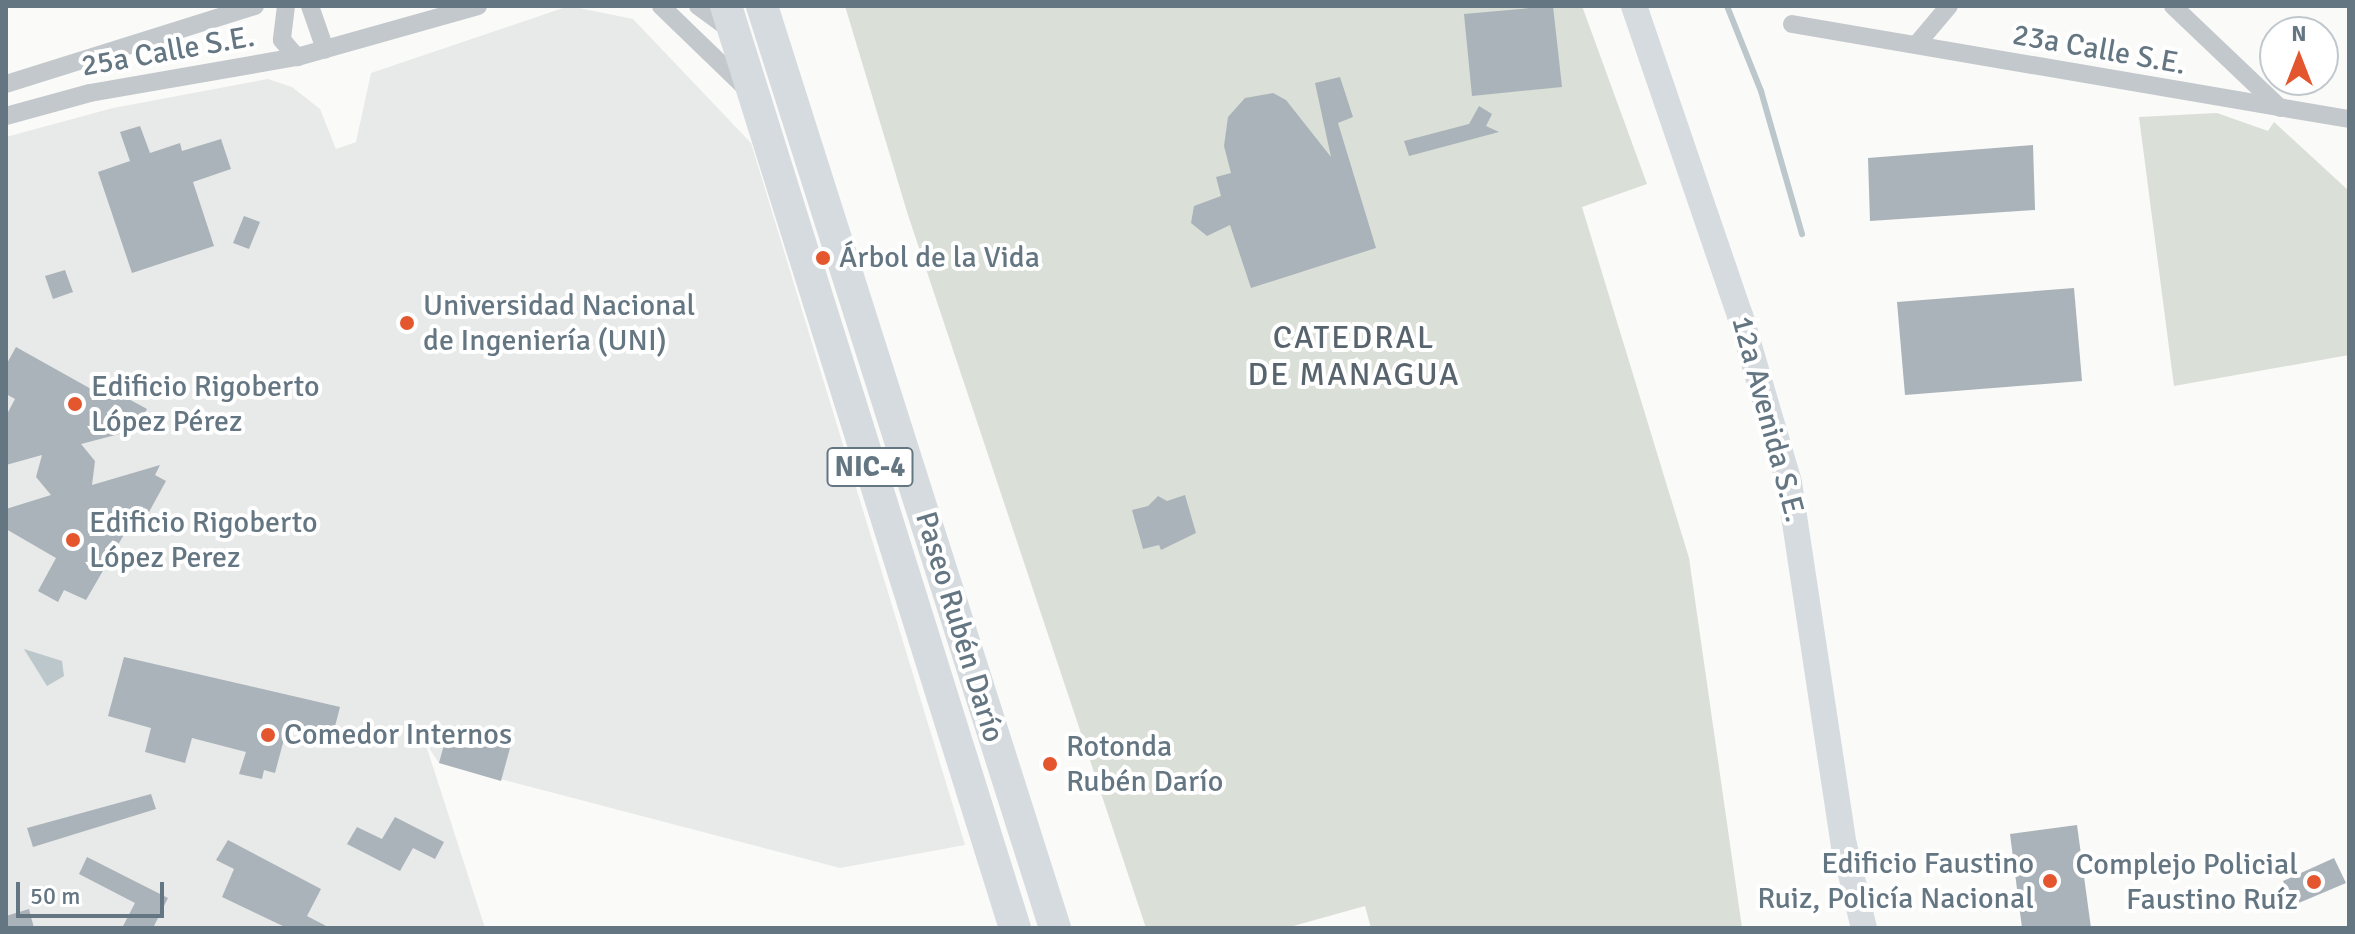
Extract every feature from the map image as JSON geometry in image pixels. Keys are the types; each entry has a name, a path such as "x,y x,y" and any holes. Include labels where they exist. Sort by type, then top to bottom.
{"highway":[{"name":"Paseo Rubén Darío","path":"762,6 1055,928"},
{"name":"Paseo Rubén Darío","path":"730,19 1015,928"}],"street":[{"name":"25a Calle S.E.","path":"6,84 255,6"},
{"path":"286,6 282,40 297,57"},
{"path":"310,6 325,49"},
{"name":"25a Calle S.E.","path":"6,116 90,93 297,57 478,6"},
{"path":"661,6 756,98"},
{"path":"698,6 730,19"},
{"name":"12a Avenida S.E.","path":"1634,6 1740,315 1789,483 1844,845 1864,928"},
{"path":"1916,45 1949,6"},
{"path":"2173,6 2280,108"},
{"name":"23a Calle S.E.","path":"1792,24 2349,119"},
{"name":"12a Avenida S.E.","path":"1844,845 1846,928"}],"shaded area":[{"name":"Universidad Nacional de Ingeniería (UNI)","path":"569,6 633,19 751,143 965,845 840,868 439,763 425,742 485,928 6,928 6,137 113,108 268,79 292,87 320,109 336,149 356,142 371,73"},
{"path":"845,6 1582,6 1647,184 1582,207 1689,558 1742,928 1371,928 1365,906 1286,928 1146,928 908,215"},
{"path":"2217,113 2268,131 2274,122 2349,191 2349,355 2174,386 2139,117"},
{"path":"24,649 62,661 64,676 47,686"}],"building":[{"path":"1553,6 1562,87 1472,96 1464,14"},
{"path":"1340,77 1353,117 1338,123 1376,248 1251,288 1230,225 1207,236 1191,223 1194,206 1221,196 1216,177 1231,173 1224,146 1228,117 1245,98 1273,93 1286,100 1331,157 1315,83"},
{"path":"1479,106 1492,114 1486,126 1499,132 1409,156 1404,141 1469,124"},
{"path":"140,126 150,153 180,143 182,151 221,139 231,169 193,182 214,246 132,273 98,172 130,161 120,132"},
{"path":"2033,145 2035,210 1870,221 1868,158"},
{"path":"244,216 260,222 249,249 233,243"},
{"path":"65,270 73,292 53,299 45,276"},
{"path":"2074,288 2082,381 1905,395 1897,302"},
{"path":"16,347 109,399 114,391 147,409 141,419 150,426 81,444 95,461 92,485 160,465 155,475 166,481 149,512 140,507 86,600 64,590 58,602 38,591 56,558 6,529 6,509 51,495 36,477 42,455 6,465 6,416 15,399 6,394 6,365"},
{"path":"1185,495 1196,533 1161,550 1159,545 1143,549 1132,510 1148,506 1158,496 1167,501"},
{"path":"124,657 340,707 332,738 288,724 275,773 264,770 262,779 239,774 246,752 192,738 185,763 145,752 151,728 108,716"},
{"path":"448,730 510,748 501,781 439,763"},
{"path":"151,794 156,809 33,847 27,828"},
{"path":"395,817 444,842 435,859 413,848 400,871 347,844 357,827 382,839"},
{"name":"Edificio Faustino Ruiz, Policía Nacional","path":"2077,825 2091,928 2022,928 2010,834"},
{"path":"228,840 321,889 307,916 330,928 287,928 222,897 234,869 216,860"},
{"path":"87,857 168,898 153,928 122,928 135,903 79,874"},
{"name":"Complejo Policial Faustino Ruíz","path":"2334,858 2346,883 2294,905 2283,881"},
{"path":"29,909 34,928 6,928 6,916"}],"waterway":[{"path":"1727,6 1761,91 1802,234"}],"place":[{"name":"Árbol de la Vida","path":"823,258"},
{"name":"Universidad Nacional de Ingeniería (UNI)","path":"407,323"},
{"name":"Edificio Rigoberto López Pérez","path":"75,404"},
{"name":"Edificio Rigoberto López Perez","path":"73,540"},
{"name":"Comedor Internos","path":"268,735"},
{"name":"Rotonda Rubén Darío","path":"1050,764"},
{"name":"Edificio Faustino Ruiz, Policía Nacional","path":"2050,881"},
{"name":"Complejo Policial Faustino Ruíz","path":"2314,882"}],"district":[{"name":"CATEDRAL DE MANAGUA","path":"1354,358"}]}
